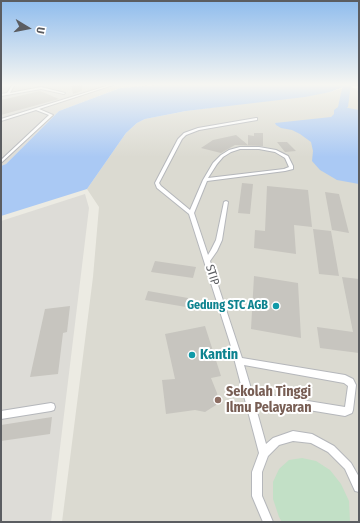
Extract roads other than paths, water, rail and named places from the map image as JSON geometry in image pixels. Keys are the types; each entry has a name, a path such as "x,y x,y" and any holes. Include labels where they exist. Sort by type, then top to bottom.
{"lane":[{"path":"1,120 36,109 51,114 1,162"},
{"path":"205,180 291,168 287,157 276,151 259,148 240,148 230,151 215,163 205,180 191,213 156,184 180,140 186,134 198,129 256,119"},
{"path":"207,260 214,251 219,240 226,202"},
{"name":"STIP","path":"191,213 239,362 264,454"},
{"path":"239,362 345,379 352,385 349,410 345,412 248,396"},
{"path":"1,415 51,407"},
{"path":"267,522 257,496 257,472 264,454 276,441 293,436 312,439 331,449 348,466 359,487"}],"water":[{"path":"66,108 208,108 145,119 137,123 126,133 87,189 1,216 1,166 6,164 59,111"},
{"path":"336,108 351,108 359,110 359,184 337,180 320,170 312,161 313,151 311,142 300,134 292,130 281,128 275,123 331,117 334,114 334,110"}],"place":[{"name":"Gedung STC AGB","path":"276,306"},
{"name":"Kantin","path":"192,355"},
{"name":"Sekolah Tinggi Ilmu Pelayaran","path":"218,400"}]}
